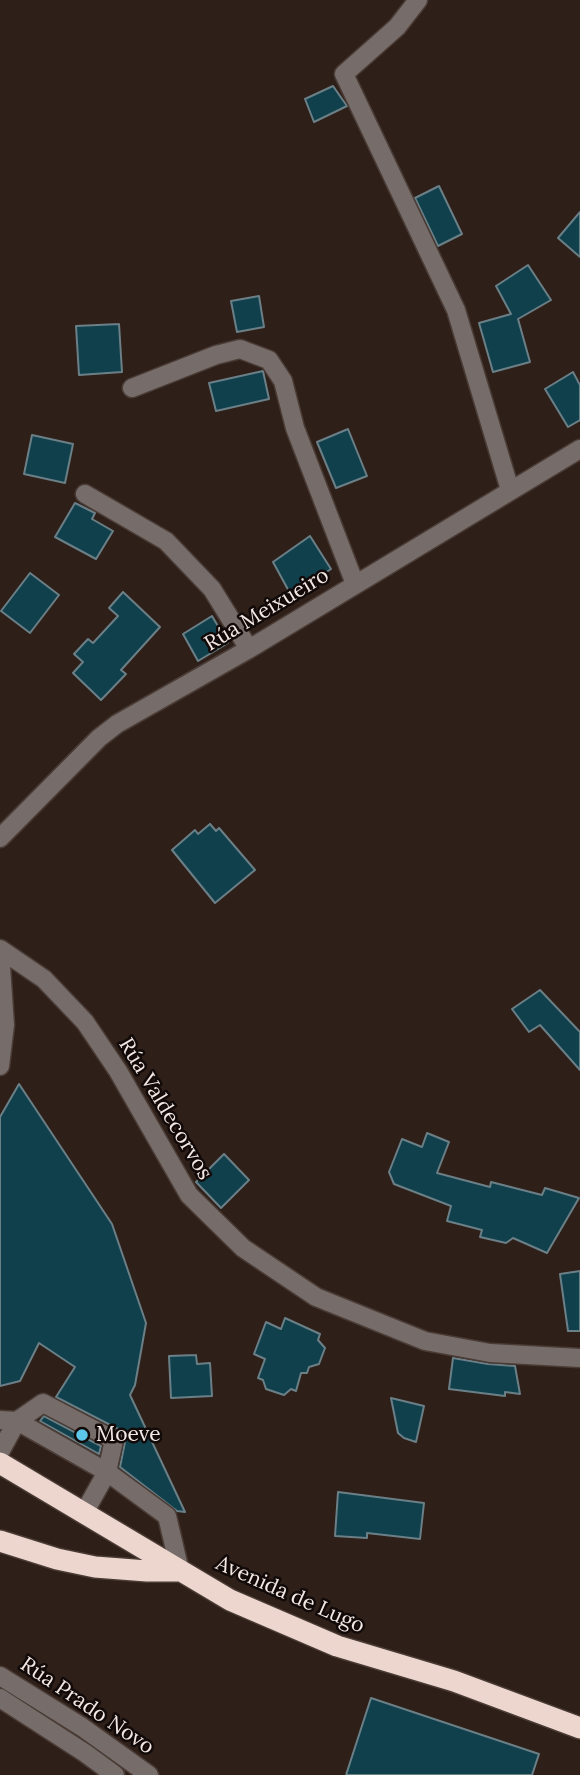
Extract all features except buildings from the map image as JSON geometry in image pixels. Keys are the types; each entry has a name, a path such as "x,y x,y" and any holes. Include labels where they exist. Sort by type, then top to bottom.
{"highway":[{"name":"Avenida de Lugo","path":"0,1463 230,1600 337,1646 454,1681 580,1728"},
{"path":"0,1541 57,1559 95,1567 180,1571"}],"street":[{"path":"418,0 397,27 344,74 456,310 510,490"},
{"path":"132,388 216,355 240,349 269,360 283,381 295,428 355,584"},
{"name":"Rúa Meixueiro","path":"0,838 99,738 117,724 249,649 580,449"},
{"path":"85,494 166,541 212,589 249,649"},
{"path":"0,950 5,1025 0,1066"},
{"name":"Rúa Valdecorvos","path":"0,950 44,979 85,1023 118,1071 189,1195 243,1248 316,1297 425,1341 490,1353 580,1358"},
{"path":"0,1452 8,1421 43,1403 114,1440 107,1472 84,1513"},
{"path":"8,1421 107,1472 167,1516 180,1571"},
{"name":"Rúa Prado Novo","path":"0,1676 90,1732 149,1775"},
{"name":"Rúa Prado Novo","path":"0,1698 115,1775"}],"place":[{"name":"Moeve","path":"82,1435"}]}
